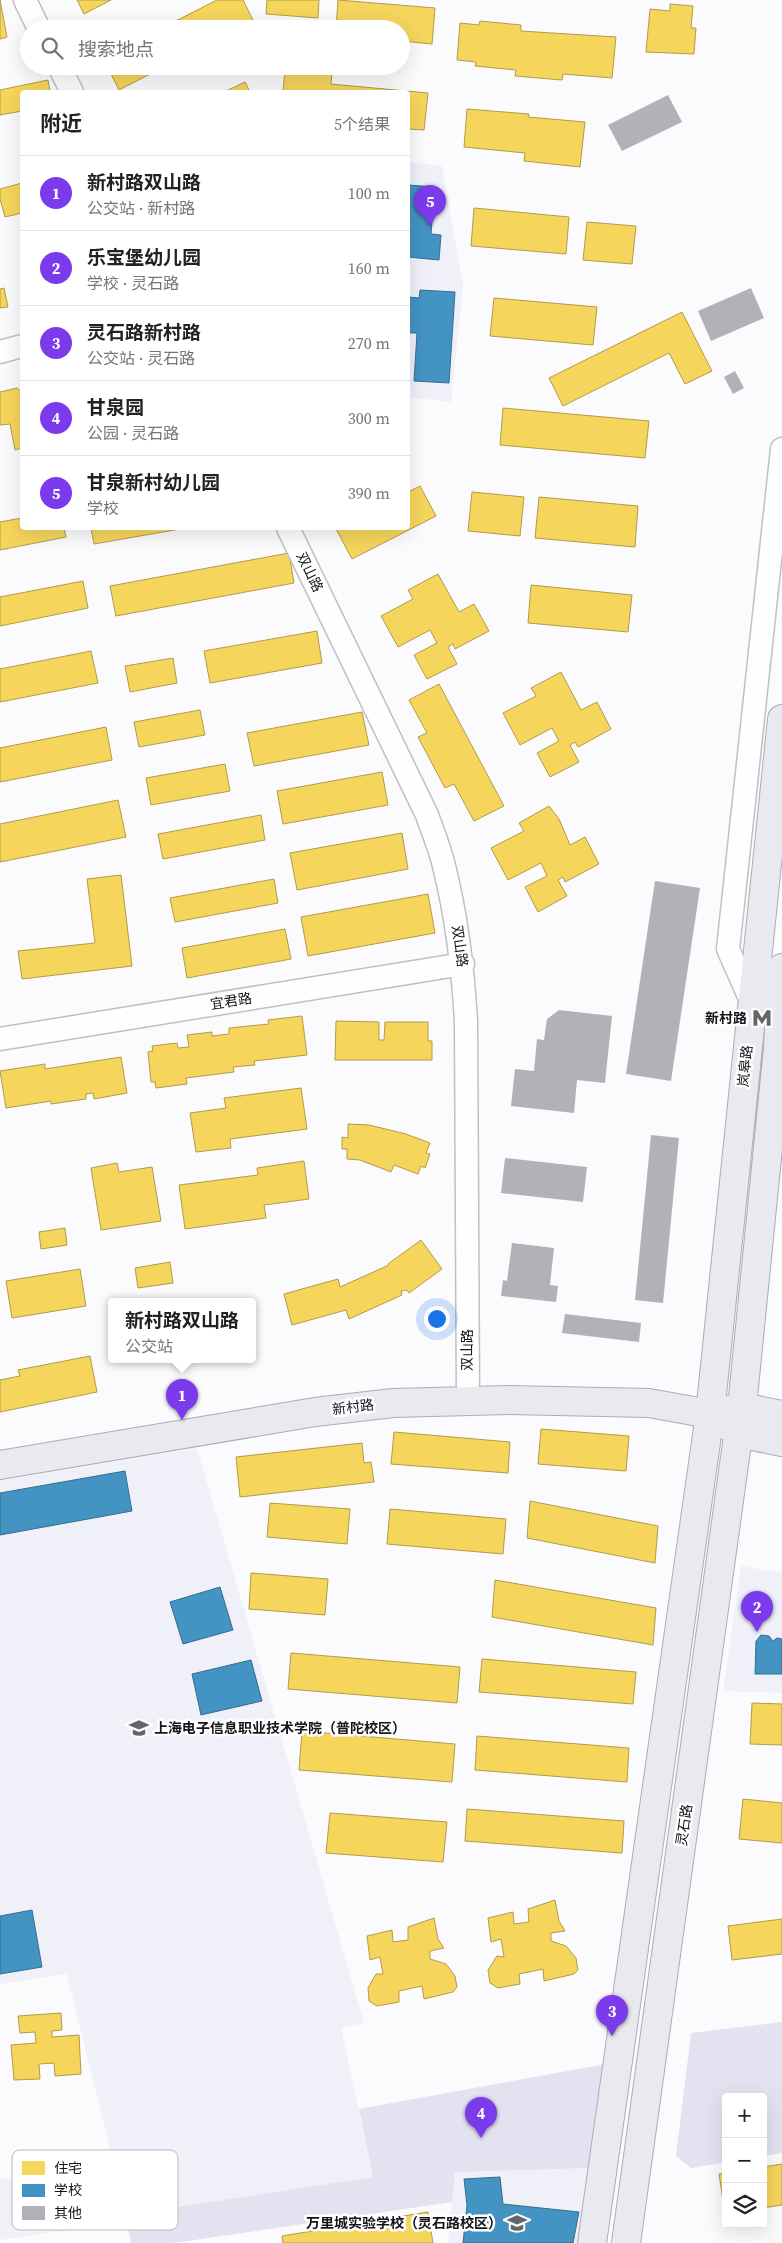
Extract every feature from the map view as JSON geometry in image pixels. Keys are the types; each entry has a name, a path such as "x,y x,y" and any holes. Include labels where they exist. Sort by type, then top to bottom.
{"main road":[{"name":"岚皋路","path":"710,1414 782,719"},
{"path":"742,1406 778,1048 782,968"},
{"name":"新村路","path":"0,1465 364,1406 468,1400 648,1403 710,1414 742,1406 782,1415"},
{"name":"灵石路","path":"626,2243 742,1406"},
{"name":"新村路","path":"710,1414 738,1433 782,1442"},
{"path":"592,2243 710,1414"}],"street":[{"path":"25,0 35,20"},
{"path":"64,75 71,90"},
{"path":"0,352 20,347"},
{"path":"752,1003 728,949 782,449"},
{"name":"双山路","path":"289,530 427,815 444,864 463,964 466,1032 468,1400"},
{"name":"宜君路","path":"0,1039 463,964"}],"shaded area":[{"path":"410,162 442,166 463,286 451,402 410,397"},
{"name":"上海电子信息职业技术学院（普陀校区）","path":"197,1448 364,2023 341,2028 373,2177 178,2207 178,2150 110,2150 67,1974 0,1984 0,1481"},
{"path":"741,1566 782,1573 782,1693 723,1691"},
{"path":"782,2022 782,2153 767,2155 767,2093 722,2093 722,2163 691,2168 676,2156 691,2033"},
{"path":"606,2064 592,2168 455,2172 452,2202 174,2243 131,2243 129,2230 178,2230 178,2207 373,2177 359,2109"},
{"name":"万里城实验学校（灵石路校区）","path":"592,2168 581,2243 448,2243 455,2172"},
{"path":"12,2177 12,2230 68,2230 0,2240 0,2179"}],"building: 住宅":[{"path":"0,0 7,37 0,39"},
{"path":"77,0 111,0 84,14"},
{"path":"217,0 243,0 253,20 178,20"},
{"path":"267,0 319,0 318,18 266,14"},
{"path":"338,0 435,8 432,44 410,42 410,20 337,20"},
{"path":"670,4 693,6 691,28 696,28 694,54 646,52 650,9 670,11"},
{"path":"480,21 521,25 521,31 616,37 612,78 563,74 562,80 515,76 516,70 475,66 476,62 457,60 460,23 479,25"},
{"path":"112,75 148,75 119,90"},
{"path":"284,75 332,75 331,84 396,90 283,90"},
{"path":"48,80 50,90 20,90 20,111 0,115 0,90"},
{"path":"245,82 249,90 228,90"},
{"path":"410,91 428,93 424,130 410,129"},
{"path":"467,109 529,114 528,117 585,122 580,167 524,161 525,153 464,147"},
{"path":"20,184 20,213 5,217 0,199 0,189"},
{"path":"474,208 569,217 566,254 471,246"},
{"path":"587,222 636,226 632,264 583,260"},
{"path":"4,288 8,307 0,308 0,289"},
{"path":"494,298 597,307 593,345 490,336"},
{"path":"682,312 712,371 685,384 669,353 563,406 549,378"},
{"path":"17,388 20,390 20,449 15,450 10,424 0,425 0,392"},
{"path":"503,408 649,421 645,458 500,445"},
{"path":"420,486 436,516 410,529 410,491"},
{"path":"472,492 524,497 520,536 468,531"},
{"path":"539,497 638,506 635,547 535,538"},
{"path":"20,518 20,530 64,530 66,537 0,550 0,522"},
{"path":"91,530 174,530 94,544"},
{"path":"337,530 409,530 352,559"},
{"path":"289,553 294,583 116,616 110,586"},
{"path":"438,574 459,612 474,604 489,631 455,649 453,644 448,647 457,664 427,679 414,655 437,643 430,630 398,647 381,616 413,599 408,590"},
{"path":"83,581 88,608 0,626 0,597"},
{"path":"531,585 632,595 628,632 528,623"},
{"path":"317,631 322,663 210,683 204,651"},
{"path":"91,651 98,683 0,702 0,669"},
{"path":"173,658 177,683 130,692 125,666"},
{"path":"561,672 581,710 597,702 611,729 578,747 575,742 570,745 579,762 550,777 537,753 559,741 552,728 520,745 503,713 536,696 531,688"},
{"path":"439,684 504,806 474,821 454,784 445,788 418,737 427,733 409,700"},
{"path":"200,710 205,735 139,747 134,722"},
{"path":"362,712 369,745 254,766 247,733"},
{"path":"106,727 112,760 0,782 0,748"},
{"path":"225,764 230,791 151,805 146,778"},
{"path":"382,772 388,805 283,824 277,791"},
{"path":"118,800 126,837 0,862 0,824"},
{"path":"549,806 559,819 570,845 585,837 599,864 565,882 563,877 558,880 567,896 538,912 525,887 547,876 541,863 508,880 491,848 524,831 519,823"},
{"path":"261,815 265,840 163,859 158,834"},
{"path":"402,833 408,869 297,890 290,853"},
{"path":"121,875 132,966 22,979 18,951 95,943 87,879"},
{"path":"274,879 278,903 175,922 170,898"},
{"path":"428,894 435,933 308,956 301,917"},
{"path":"285,929 291,959 187,978 182,948"},
{"path":"302,1016 307,1055 254,1061 255,1065 233,1067 234,1072 186,1078 187,1084 156,1088 155,1082 151,1082 148,1052 153,1051 152,1046 177,1043 178,1048 189,1047 187,1035 212,1032 212,1036 229,1034 229,1028 269,1024 268,1020"},
{"path":"336,1021 379,1022 379,1040 384,1040 385,1022 428,1022 428,1041 432,1041 432,1060 335,1060"},
{"path":"121,1057 127,1093 94,1099 93,1093 86,1094 86,1099 51,1104 51,1101 6,1108 0,1071 45,1064 45,1069"},
{"path":"301,1088 307,1129 230,1139 231,1148 196,1152 190,1113 226,1108 224,1098"},
{"path":"348,1124 369,1125 406,1134 430,1143 426,1153 430,1154 425,1168 421,1166 418,1174 394,1165 391,1172 360,1160 347,1159 347,1149 342,1149 342,1137 348,1138"},
{"path":"304,1161 309,1199 264,1205 266,1218 185,1229 179,1185 258,1175 257,1168"},
{"path":"117,1163 119,1172 152,1167 161,1221 101,1230 91,1168"},
{"path":"65,1228 67,1245 41,1249 39,1232"},
{"path":"421,1240 442,1269 409,1293 407,1290 401,1291 402,1295 349,1319 346,1310 292,1325 284,1294 338,1279 340,1287 389,1265"},
{"path":"170,1262 173,1283 138,1288 135,1268"},
{"path":"80,1269 86,1306 12,1318 6,1281"},
{"path":"90,1356 97,1392 0,1412 0,1380 20,1376 18,1370"},
{"path":"541,1429 629,1436 626,1471 538,1464"},
{"path":"394,1432 510,1442 508,1473 391,1464"},
{"path":"362,1443 364,1463 371,1462 374,1482 240,1497 236,1457"},
{"path":"530,1501 658,1526 655,1563 527,1538"},
{"path":"270,1503 350,1509 347,1544 267,1537"},
{"path":"390,1509 506,1519 503,1554 387,1544"},
{"path":"251,1573 328,1579 325,1615 249,1609"},
{"path":"495,1580 656,1608 653,1645 492,1617"},
{"path":"291,1653 460,1667 457,1703 288,1689"},
{"path":"482,1659 636,1672 633,1704 479,1692"},
{"path":"752,1703 782,1704 782,1745 750,1744"},
{"path":"302,1731 455,1744 452,1782 299,1770"},
{"path":"477,1736 629,1748 627,1782 475,1770"},
{"path":"743,1799 782,1803 782,1843 739,1839"},
{"path":"467,1809 624,1821 622,1853 465,1841"},
{"path":"330,1813 447,1822 443,1862 326,1853"},
{"path":"555,1900 559,1921 565,1931 551,1933 551,1941 566,1946 576,1958 578,1970 574,1974 544,1981 543,1969 519,1974 520,1984 498,1988 490,1983 488,1970 497,1956 504,1957 501,1939 491,1942 488,1918 513,1912 514,1924 529,1922 528,1909"},
{"path":"434,1918 438,1939 444,1948 430,1951 430,1959 446,1964 455,1976 457,1987 453,1992 424,1999 422,1986 399,1991 399,2002 377,2006 369,2001 368,1988 376,1974 383,1974 380,1957 370,1960 367,1936 392,1930 393,1942 408,1940 408,1927"},
{"path":"782,1919 782,1954 732,1960 728,1926"},
{"path":"61,2013 62,2030 52,2031 52,2037 79,2035 81,2074 55,2076 54,2063 39,2064 40,2079 14,2080 11,2045 36,2043 35,2032 20,2033 18,2016"},
{"path":"782,2164 782,2205 767,2207 767,2166"},
{"path":"719,2174 722,2174 722,2194"},
{"path":"428,2212 433,2243 283,2243 282,2236"}],"building: 学校":[{"path":"410,185 435,187 431,234 441,235 439,260 410,257"},
{"path":"420,290 455,292 449,383 414,381 417,333 410,333 410,297 419,298"},
{"path":"125,1471 132,1511 0,1535 0,1493"},
{"path":"220,1587 233,1630 183,1644 170,1602"},
{"path":"761,1635 769,1636 773,1641 777,1638 782,1639 782,1674 755,1674 756,1641"},
{"path":"251,1660 262,1701 201,1715 192,1674"},
{"path":"32,1910 42,1967 0,1974 0,1916"},
{"path":"500,2177 503,2204 579,2212 573,2243 463,2243 467,2205 464,2179"}],"building: 其他":[{"path":"668,95 682,122 622,151 608,125"},
{"path":"751,288 764,318 711,341 698,311"},
{"path":"735,371 744,388 733,394 724,377"},
{"path":"655,881 700,888 671,1081 626,1074"},
{"path":"559,1010 612,1016 605,1083 577,1080 574,1113 511,1106 515,1069 534,1071 537,1039 544,1040 547,1019"},
{"path":"651,1135 679,1138 663,1303 635,1300"},
{"path":"505,1158 587,1167 583,1202 501,1193"},
{"path":"512,1243 554,1248 550,1285 558,1286 556,1302 501,1296 503,1280 507,1281"},
{"path":"565,1314 641,1323 639,1342 562,1333"}],"place":[{"name":"甘泉新村幼儿园","path":"430,226"},
{"name":"新村路","path":"762,1018"},
{"name":"新村路双山路","path":"182,1420"},
{"name":"乐宝堡幼儿园","path":"757,1632"},
{"name":"上海电子信息职业技术学院（普陀校区）","path":"139,1728"},
{"name":"灵石路新村路","path":"612,2036"},
{"name":"甘泉园","path":"481,2138"},
{"name":"万里城实验学校（灵石路校区）","path":"517,2223"}]}
